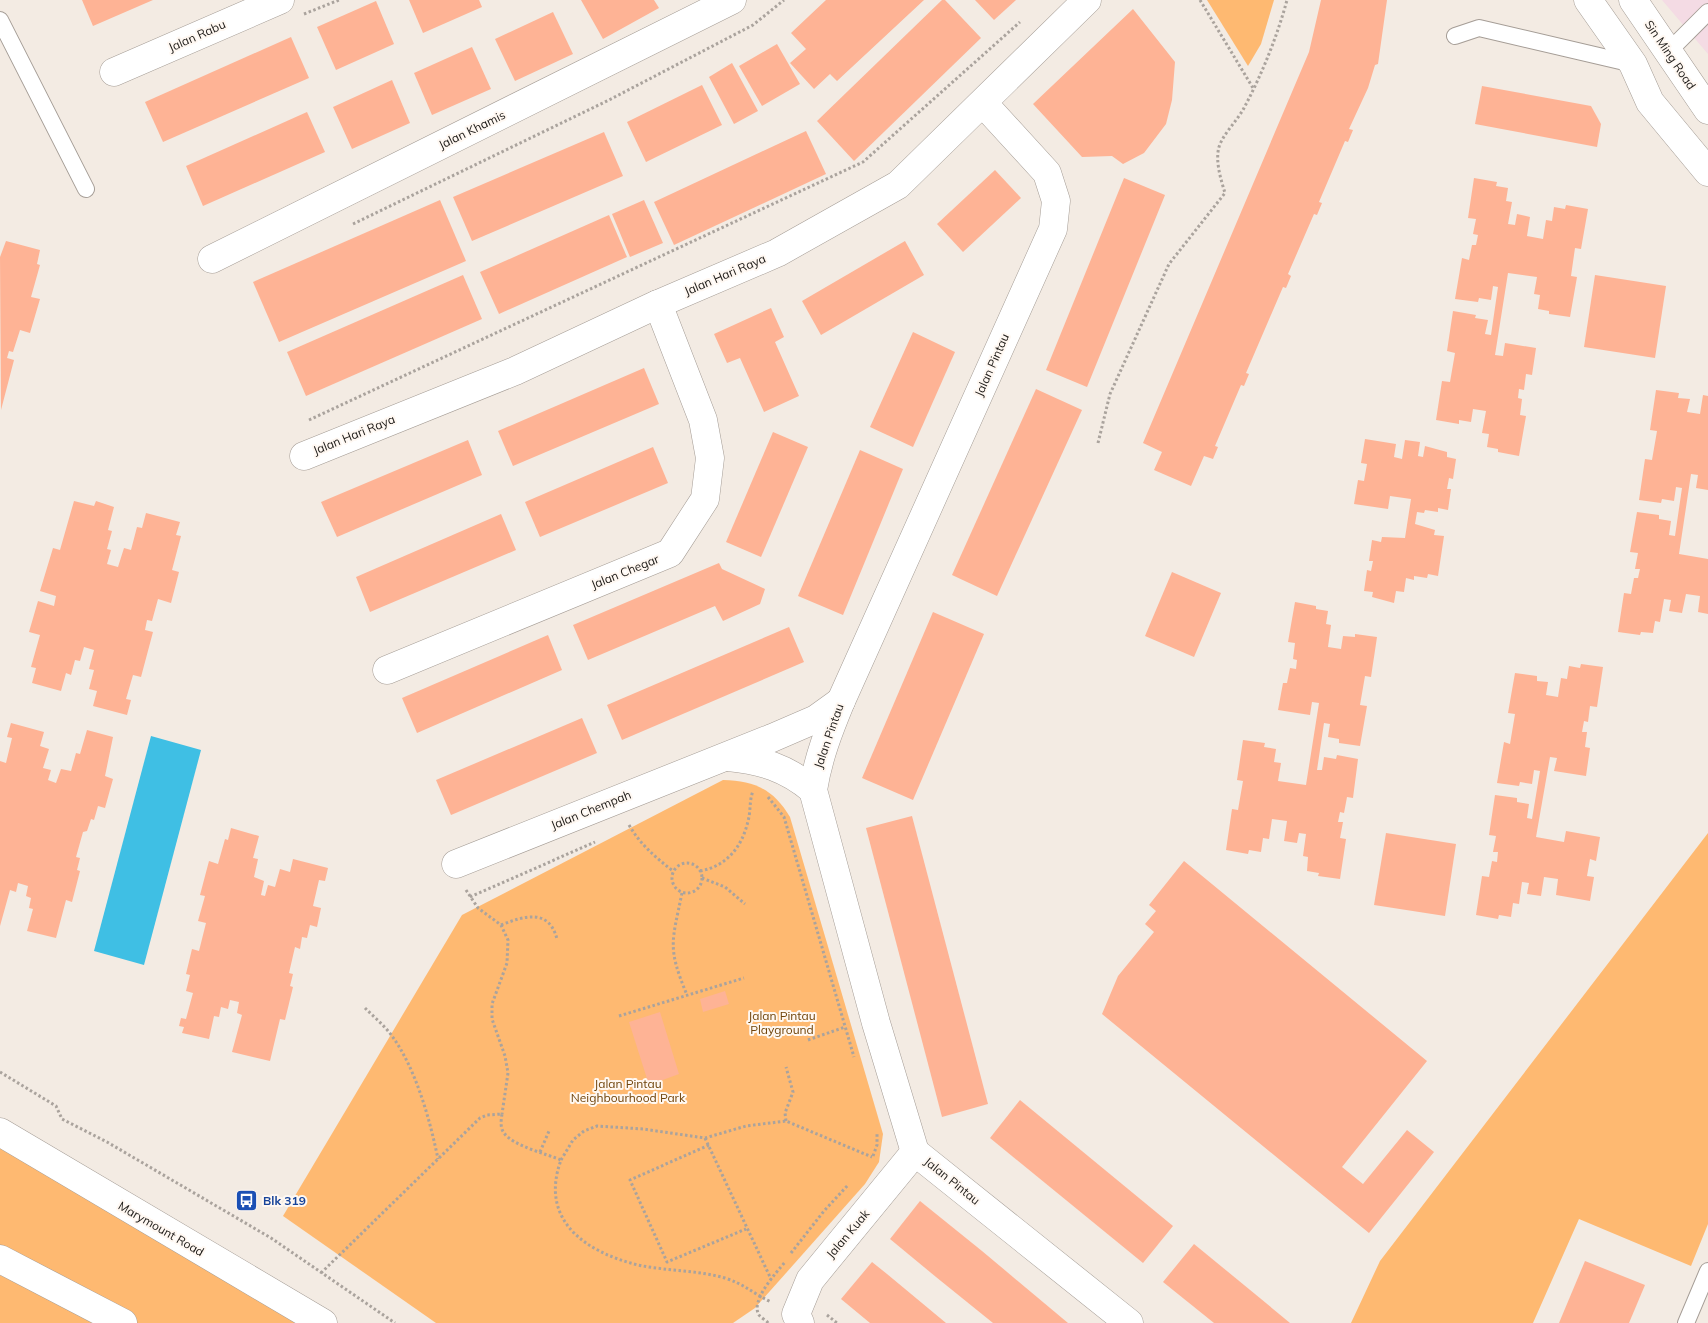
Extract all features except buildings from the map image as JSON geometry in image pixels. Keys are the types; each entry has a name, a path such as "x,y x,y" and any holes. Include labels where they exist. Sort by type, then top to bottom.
{"street":[{"name":"Jalan Rabu","path":"114,72 280,0"},
{"name":"Jalan Khamis","path":"212,259 732,0"},
{"name":"Jalan Hari Raya","path":"304,456 515,371 658,304 777,253 898,186 1087,0"},
{"path":"1588,0 1633,64 1650,102 1708,172"},
{"name":"Sin Ming Road","path":"1632,0 1708,110"},
{"name":"Jalan Pintau","path":"983,103 1047,173 1056,201 1053,229 841,701 823,744 813,790 876,1023 915,1152 1129,1323"},
{"name":"Jalan Chegar","path":"387,670 670,553 705,499 710,458 703,420 658,304"},
{"name":"Jalan Chempah","path":"456,864 726,757 816,719 841,701"},
{"name":"Jalan Chempah","path":"726,757 753,759 778,767 800,779 813,790"},
{"name":"Marymount Road","path":"0,1132 323,1323"},
{"name":"Jalan Kuak","path":"798,1319 810,1280 915,1152"},
{"path":"0,1260 123,1323"}],"lane":[{"path":"1668,52 1708,12"},
{"path":"0,20 86,189"},
{"path":"1455,36 1479,28 1633,64"},
{"path":"1686,1323 1708,1271"}],"path":[{"path":"1200,0 1253,88"},
{"path":"1098,443 1110,394 1169,264 1225,193 1219,174 1219,147 1244,109 1282,17 1287,0"},
{"path":"307,421 863,162 1023,19"},
{"path":"745,788 766,796 784,817 855,1063"},
{"path":"700,871 727,860 739,847 749,820 753,790"},
{"path":"618,799 630,827 650,853 673,871"},
{"path":"621,831 640,823"},
{"path":"470,897 604,838"},
{"path":"686,862 696,865 700,871 702,878 696,891 682,893 673,886 673,871 681,864 686,862"},
{"path":"456,864 470,897 483,914 501,925 508,940 509,952 507,963 495,992 492,1020 505,1056 508,1073 501,1125 504,1134 514,1141 561,1160"},
{"path":"702,878 725,887 745,904"},
{"path":"682,893 671,942 672,954 687,995"},
{"path":"501,925 522,917 542,918 553,926 557,939"},
{"path":"619,1016 744,978"},
{"path":"365,1008 392,1036 409,1068 424,1104 438,1159"},
{"path":"808,1040 844,1028 876,1023"},
{"path":"786,1068 793,1092 786,1113 786,1121"},
{"path":"0,1072 56,1106 62,1119 107,1142 262,1233 395,1323"},
{"path":"321,1273 480,1118 488,1115 502,1114"},
{"path":"798,1319 759,1297 746,1286 724,1278 638,1265 604,1254 569,1229 560,1216 554,1194 561,1160 573,1140 584,1131 597,1126 653,1130 706,1138 746,1126 786,1121 872,1157 894,1178"},
{"path":"867,1163 872,1157 876,1145 877,1133 874,1124"},
{"path":"540,1152 549,1131"},
{"path":"706,1138 746,1229 771,1279"},
{"path":"709,1145 630,1180 634,1190 667,1262 746,1229"},
{"path":"769,1323 759,1315 757,1307 759,1297 824,1211 851,1181"}],"shaded area":[{"path":"1662,0 1708,0 1708,54"}],"green space":[{"path":"1207,0 1274,0 1261,44 1248,66"},
{"name":"Jalan Pintau Neighbourhood Park","path":"723,780 745,782 762,788 784,807 790,817 883,1134 879,1162 865,1184 755,1308 733,1323 436,1323 283,1216 462,915"},
{"path":"1708,833 1708,1224 1691,1266 1579,1219 1533,1323 1351,1323 1380,1261"},
{"path":"0,1132 323,1323 123,1323 0,1259"},
{"path":"0,1275 96,1319 103,1323 0,1323"}],"water":[{"path":"151,736 201,750 144,965 94,951"}],"place":[{"name":"Blk 319","path":"247,1201"}],"park label":[{"name":"Jalan Pintau Playground","path":"782,1023"}]}
